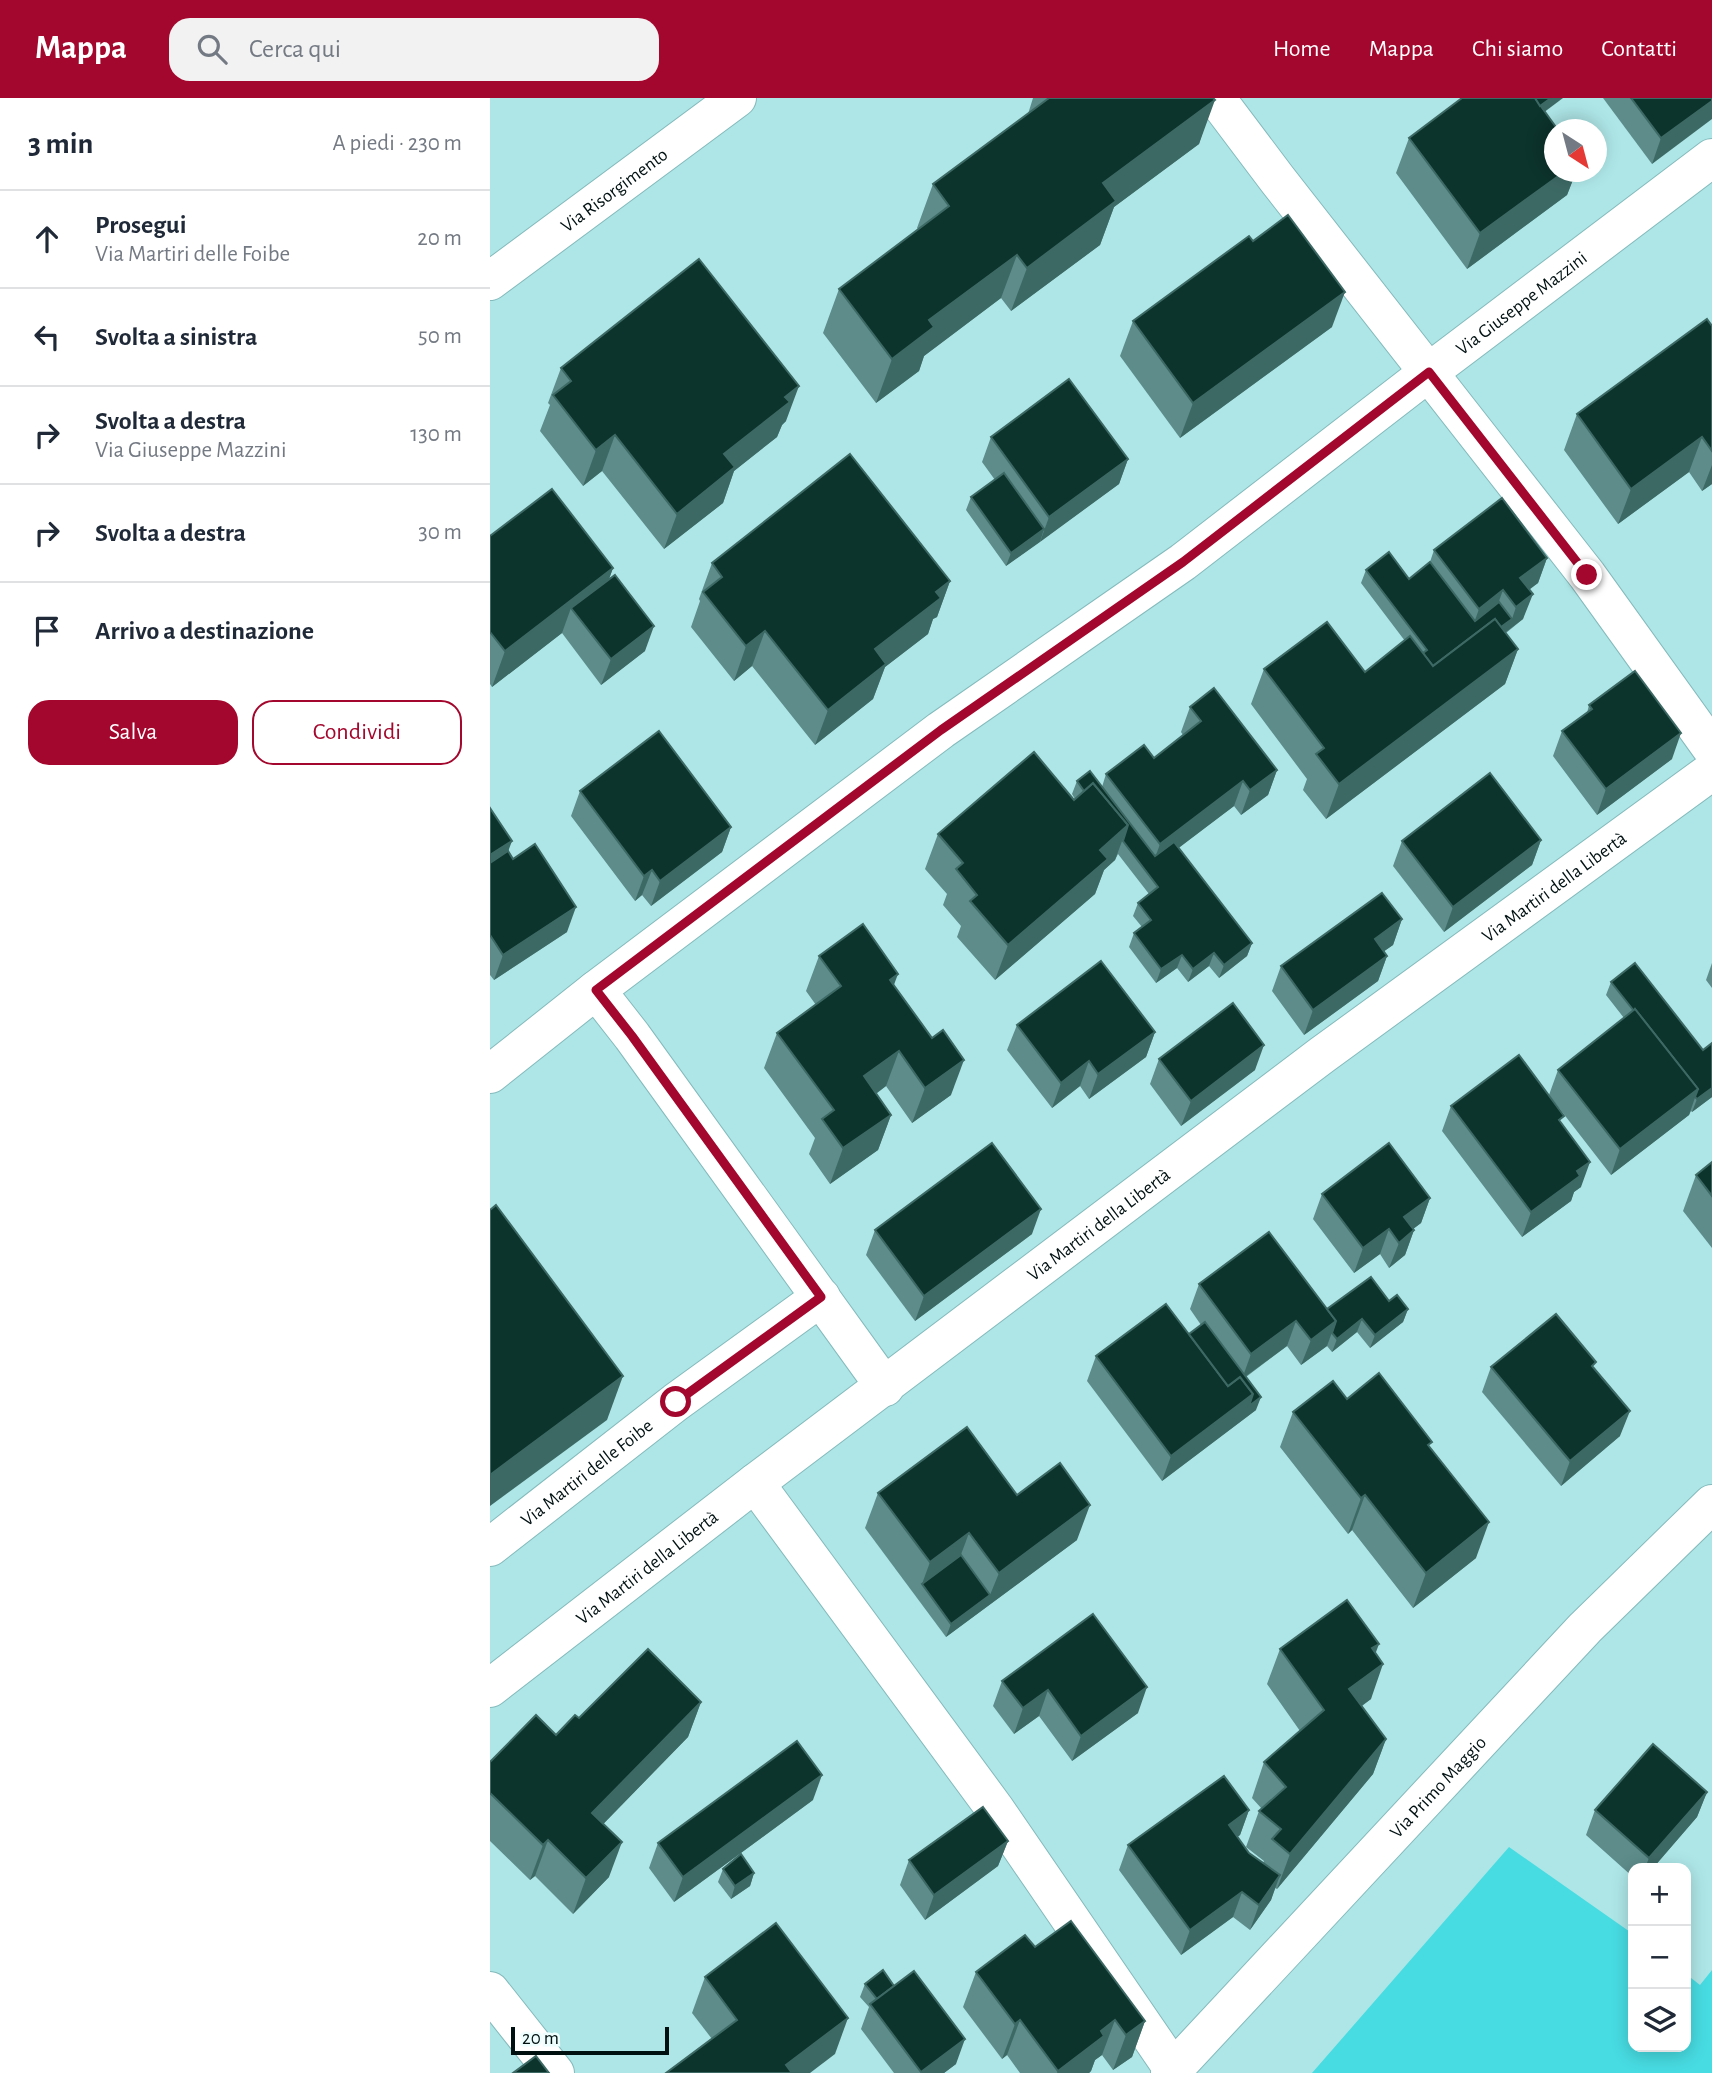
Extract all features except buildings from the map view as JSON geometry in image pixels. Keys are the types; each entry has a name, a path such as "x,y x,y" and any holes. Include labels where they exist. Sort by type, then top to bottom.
{"street":[{"name":"Via Risorgimento","path":"490,281 737,98"},
{"path":"1216,98 1587,575 1712,748"},
{"name":"Via Giuseppe Mazzini","path":"490,1074 596,990 941,730 1183,562 1712,158"},
{"name":"Via Martiri della Libertà","path":"490,1688 755,1483 1322,1055 1712,771"},
{"path":"596,990 885,1387"},
{"name":"Via Martiri delle Foibe","path":"490,1547 676,1402 821,1297"},
{"path":"755,1483 995,1809 1171,2071"},
{"name":"Via Primo Maggio","path":"1171,2071 1585,1628 1712,1504"},
{"path":"490,1991 555,2073"}],"shaded area":[{"path":"1509,1847 1628,1930 1628,2052 1691,2052 1691,1978 1700,1985 1712,1970 1712,2073 1312,2073"}],"route":[{"path":"676,1402 821,1297 596,990 941,730 1183,562 1429,372 1587,575"}]}
